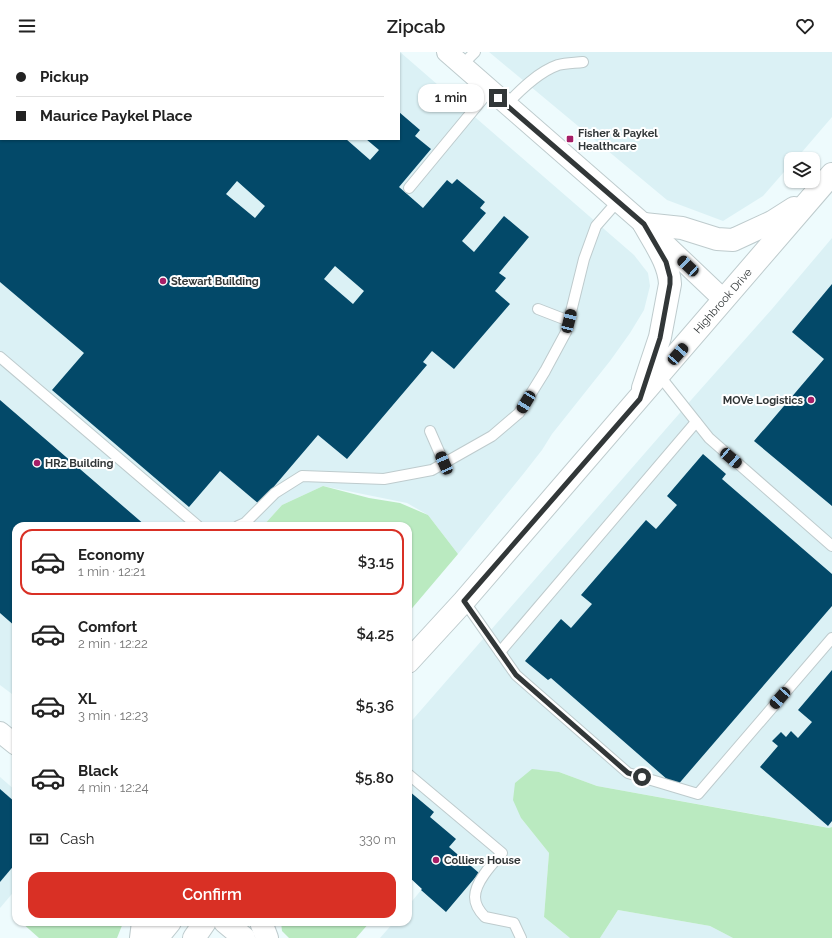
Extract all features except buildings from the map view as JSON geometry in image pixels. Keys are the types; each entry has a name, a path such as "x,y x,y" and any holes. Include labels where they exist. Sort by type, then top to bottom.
{"main road":[{"name":"Highbrook Drive","path":"412,658 464,601 640,399 832,174"},
{"path":"644,224 682,228 722,240 733,240 772,222 812,197"},
{"path":"640,399 660,338 670,284 670,277 666,262 644,224"},
{"path":"141,938 142,926"},
{"path":"157,938 167,926"},
{"path":"194,938 202,926"},
{"path":"230,926 244,938"},
{"path":"262,926 267,938"}],"street":[{"path":"447,52 468,59 490,90 644,224 724,300"},
{"path":"0,732 12,742"}],"lane":[{"path":"506,105 526,86 548,70 562,64 583,62"},
{"path":"408,188 490,90"},
{"path":"246,522 275,494 302,476 384,479 432,470 492,436 520,413 566,332 584,259 596,226 617,202"},
{"path":"538,309 569,321"},
{"path":"0,357 193,522"},
{"path":"659,375 708,438 832,546"},
{"path":"500,652 696,422"},
{"path":"430,431 444,463"},
{"path":"464,601 516,675 628,773 698,794 832,638"},
{"path":"412,777 502,853 487,871 478,887 475,898 478,909 485,917 514,923 521,938"}],"shaded area":[{"path":"400,52 634,255 648,273 650,286 644,310 630,333 610,361 552,434 542,450 458,554 428,515 407,503 323,486 282,505 267,522 12,522 12,694 0,685 0,140 400,140"},
{"path":"489,52 832,52 832,117 802,152 784,152 784,172 763,196 723,221 667,200"},
{"path":"832,238 832,827 830,828 597,786 559,772 521,818 549,853 544,917 570,938 380,938 390,926 412,926 412,901 422,889 412,880 412,720 772,309"},
{"path":"0,777 12,788 12,894 0,908"},
{"path":"618,910 710,926 733,938 600,938"}],"green space":[{"path":"323,486 369,498 400,503 428,515 458,554 412,608 412,522 267,522 282,505"},
{"path":"532,769 559,772 597,786 829,828 832,827 832,938 733,938 710,926 618,910 600,938 570,938 544,917 549,853 521,818 513,800 515,783"},
{"path":"26,926 122,926 117,938 39,938"},
{"path":"281,926 366,926 356,938 289,938 282,931"}],"place":[{"name":"Fisher & Paykel Healthcare","path":"570,139"},
{"name":"Stewart Building","path":"163,281"},
{"name":"MOVe Logistics","path":"811,400"},
{"name":"HR2 Building","path":"37,463"},
{"name":"Colliers House","path":"436,860"}],"route":[{"path":"498,98 644,224 666,262 670,277 670,284 660,338 640,399 464,601 516,675 628,773 642,777"}]}
